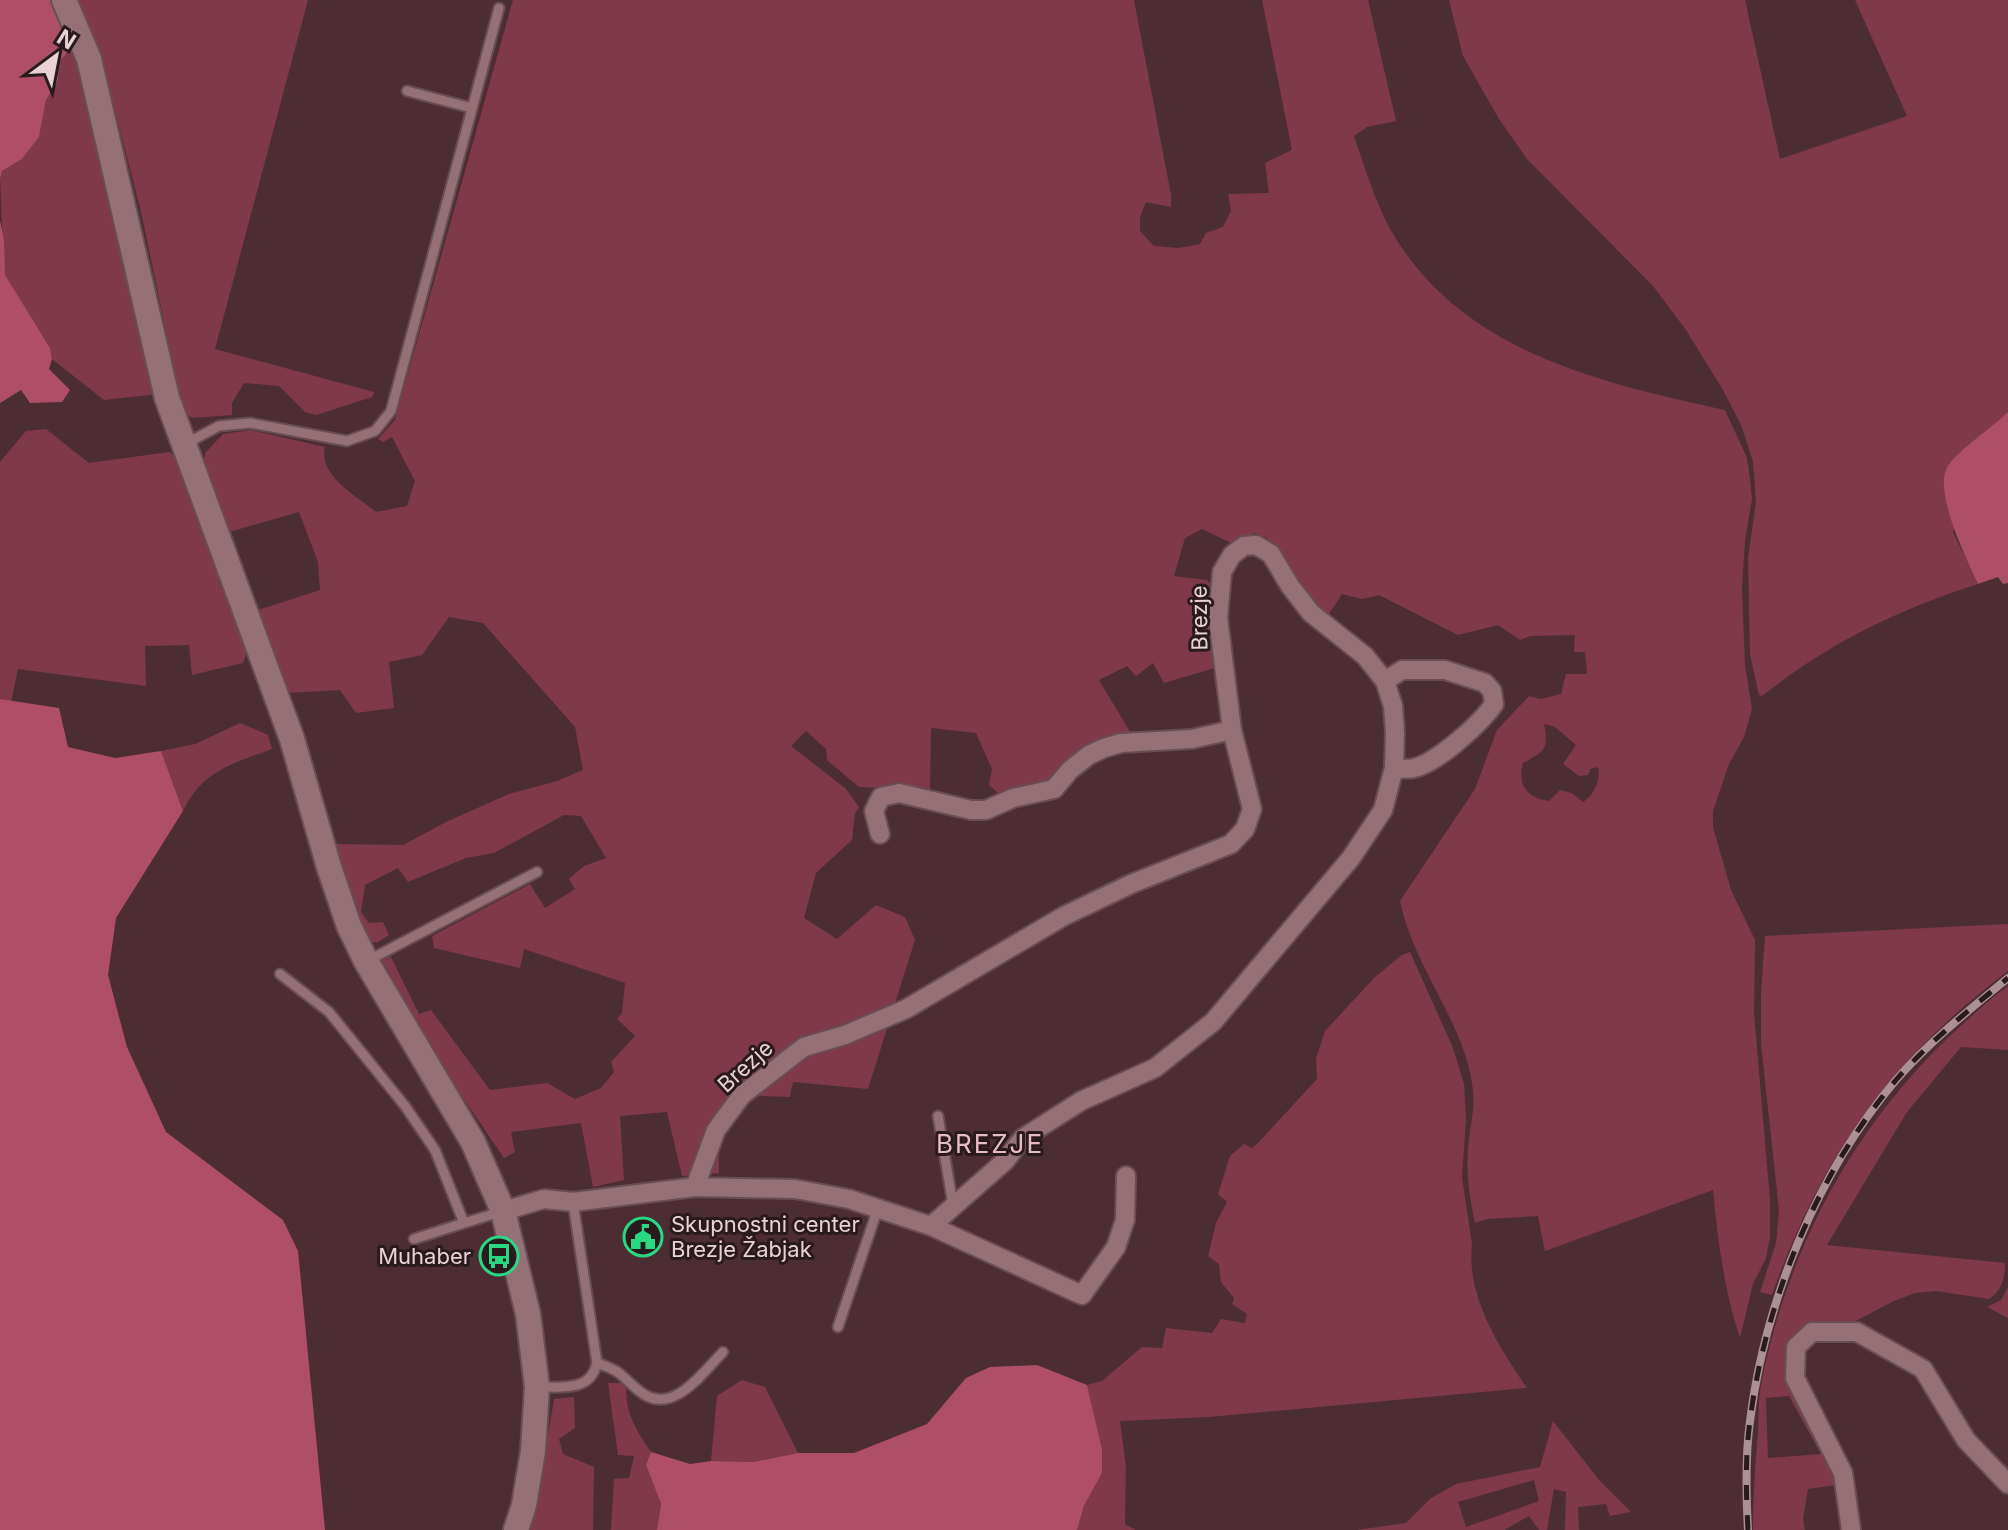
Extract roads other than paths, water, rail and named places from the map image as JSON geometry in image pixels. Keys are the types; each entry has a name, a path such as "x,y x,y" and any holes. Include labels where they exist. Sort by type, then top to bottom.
{"street":[{"path":"64,0 89,59 167,398 292,739 349,926 366,961 473,1142 503,1211 528,1314 537,1387 533,1451 524,1505 516,1530"},
{"name":"Brezje","path":"695,1187 716,1130 742,1095 804,1047 845,1035 906,1009 1064,916 1131,884 1231,844 1245,829 1252,809 1232,730 1218,618 1222,572 1232,555 1244,546 1256,545 1271,554 1311,613 1365,656 1385,681 1393,706 1394,768 1383,810 1351,858 1213,1022 1155,1068 1081,1101 1023,1138 1005,1161 931,1226"},
{"path":"1385,681 1402,670 1445,670 1485,683 1492,691 1494,704 1485,717 1434,758 1413,769 1394,768"},
{"path":"880,834 874,811 881,797 899,793 971,810 986,810 1013,798 1054,789 1070,770 1104,748 1121,743 1192,739 1232,730"},
{"path":"503,1211 544,1199 573,1202 695,1187 795,1189 849,1199 931,1226 1082,1295 1116,1247 1125,1220 1126,1176"},
{"path":"1851,1530 1843,1473 1795,1378 1796,1347 1812,1332 1857,1332 1923,1369 1966,1440 2008,1484"}],"lane":[{"path":"184,444 219,426 250,423 347,441 375,431 391,411 499,8"},
{"path":"407,91 472,108"},
{"path":"366,961 537,872"},
{"path":"280,974 329,1012 405,1106 435,1150 464,1223"},
{"path":"938,1116 953,1205"},
{"path":"537,1387 573,1387 586,1383 594,1375 597,1363 573,1202"},
{"path":"838,1327 878,1208"},
{"path":"414,1239 503,1211"},
{"path":"597,1363 619,1371 637,1390 649,1397 664,1400 681,1394 723,1352"}],"railway":[{"path":"1748,1530 1747,1448 1757,1376 1782,1285 1819,1197 1868,1116 1896,1080 1936,1039 2008,978"}],"place":[{"name":"Skupnostni center Brezje Žabjak","path":"643,1237"},
{"name":"Muhaber","path":"499,1256"}],"district":[{"name":"BREZJE","path":"990,1143"}]}
